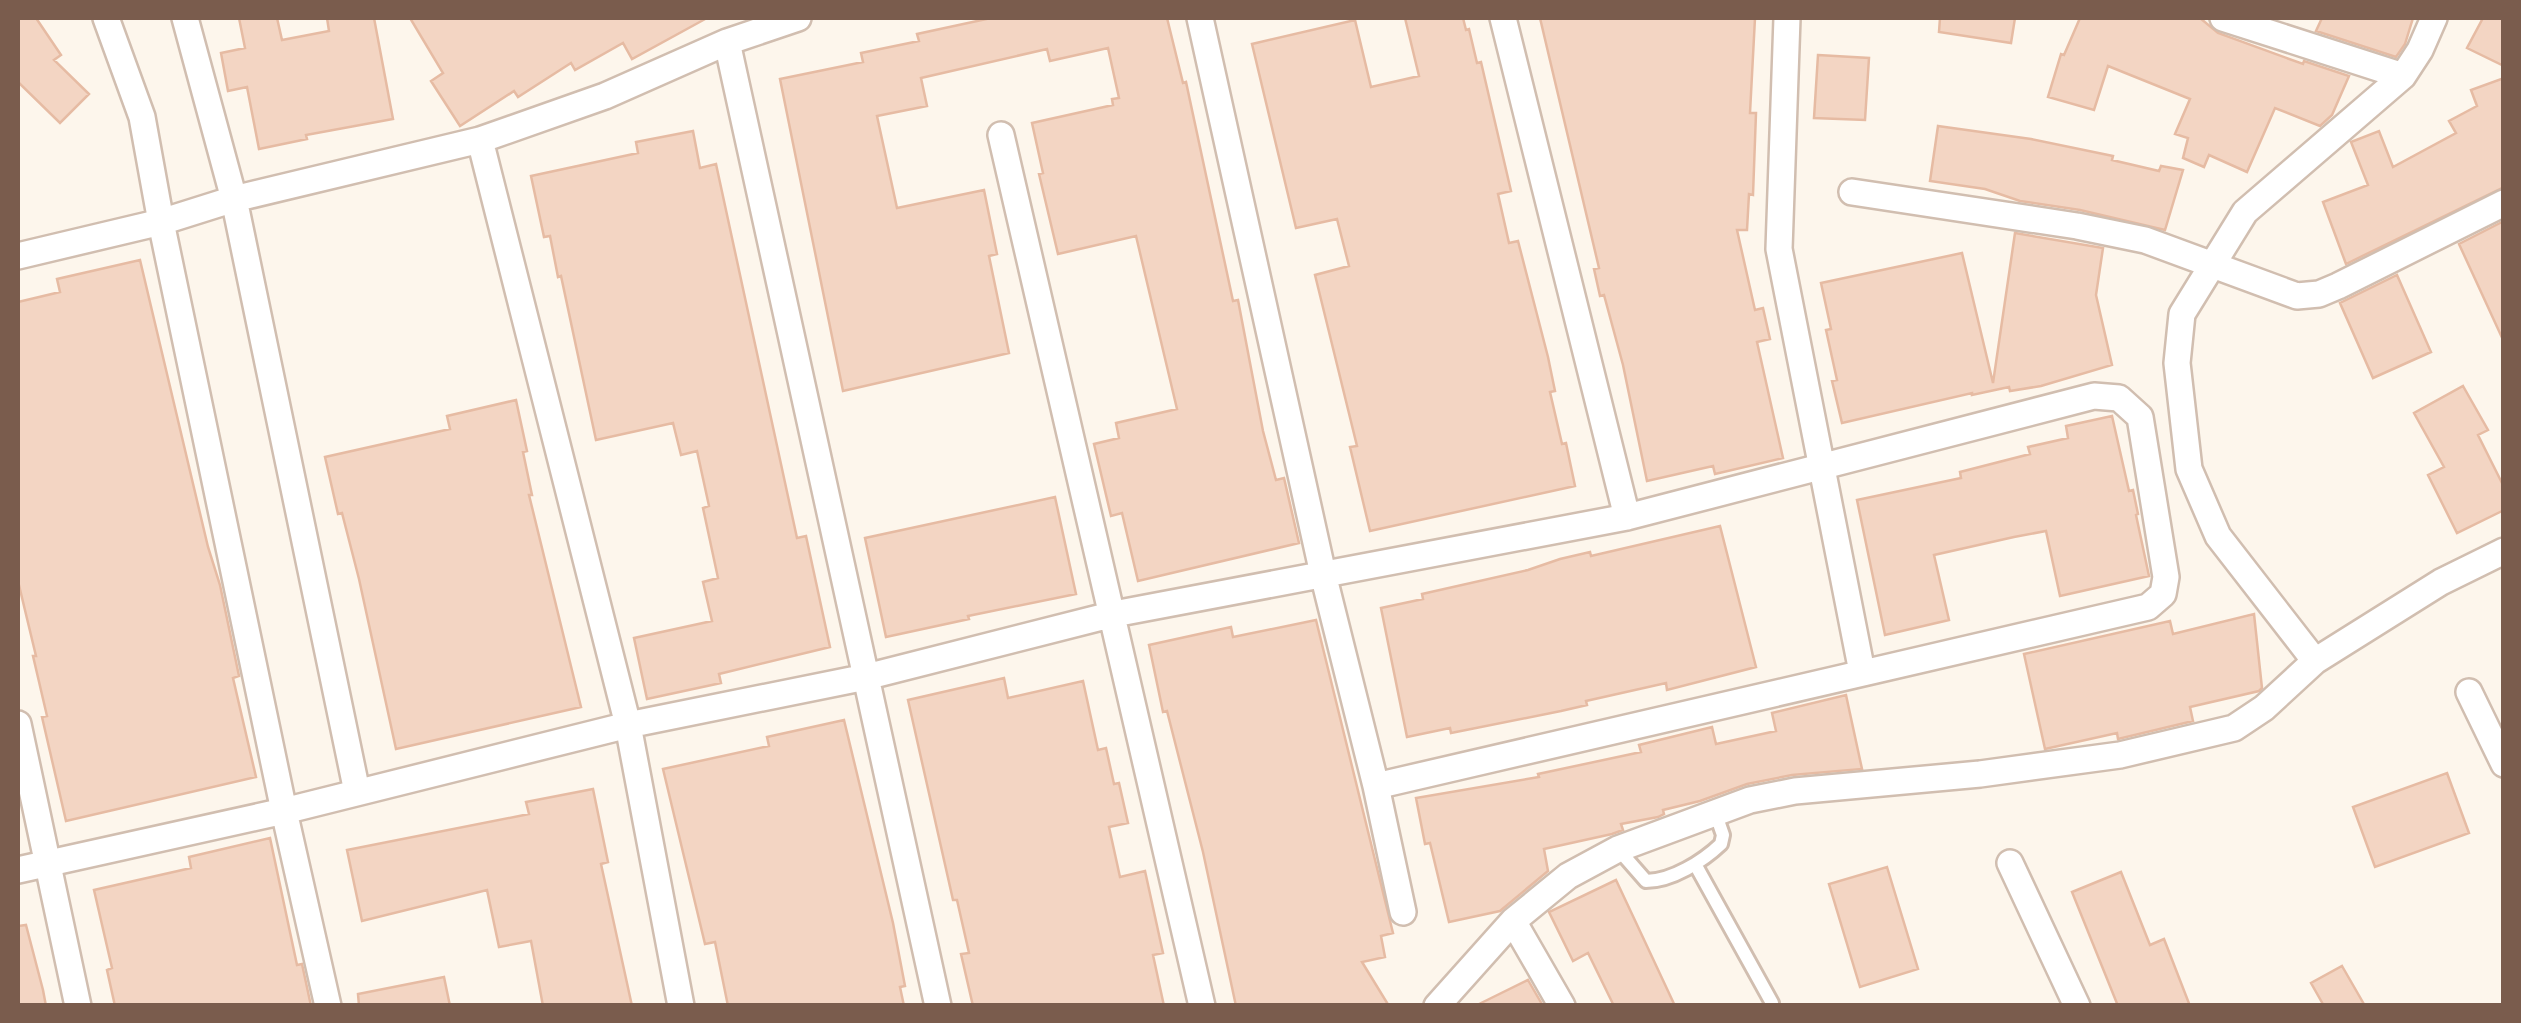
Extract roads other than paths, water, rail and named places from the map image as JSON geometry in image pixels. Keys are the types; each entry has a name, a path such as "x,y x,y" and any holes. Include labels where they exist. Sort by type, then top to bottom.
{"street":[{"path":"106,18 142,116 161,222 292,809 328,1006"},
{"path":"185,18 234,199 350,794"},
{"path":"18,256 480,140 606,96 726,42 798,18"},
{"path":"1200,18 1323,574 1403,912"},
{"path":"1503,18 1627,516"},
{"path":"1787,18 1778,249 1862,672"},
{"path":"2223,18 2402,76"},
{"path":"2315,661 2218,536 2189,469 2176,364 2182,314 2246,212 2402,76 2420,50 2434,18"},
{"path":"726,42 938,1006"},
{"path":"1001,134 1202,1006"},
{"path":"480,140 628,725 681,1006"},
{"path":"1852,192 2145,240 2297,296 2319,294 2504,203"},
{"path":"18,870 292,809 628,725 866,677 1114,614 1627,516 2094,396 2119,398 2140,417 2166,577 2162,594 2148,607 1376,786"},
{"path":"1437,1006 1513,921 1568,876 1618,849 1750,800 1795,791 2120,756 2234,728 2264,708 2315,661 2442,582 2504,552"},
{"path":"2469,692 2504,764"},
{"path":"18,724 78,1006"},
{"path":"2010,863 2077,1006"},
{"path":"1513,921 1562,1006"}],"lane":[{"path":"1618,849 1646,881 1654,881 1695,864 1721,844 1723,836 1715,812"},
{"path":"1695,864 1772,1004"}]}
